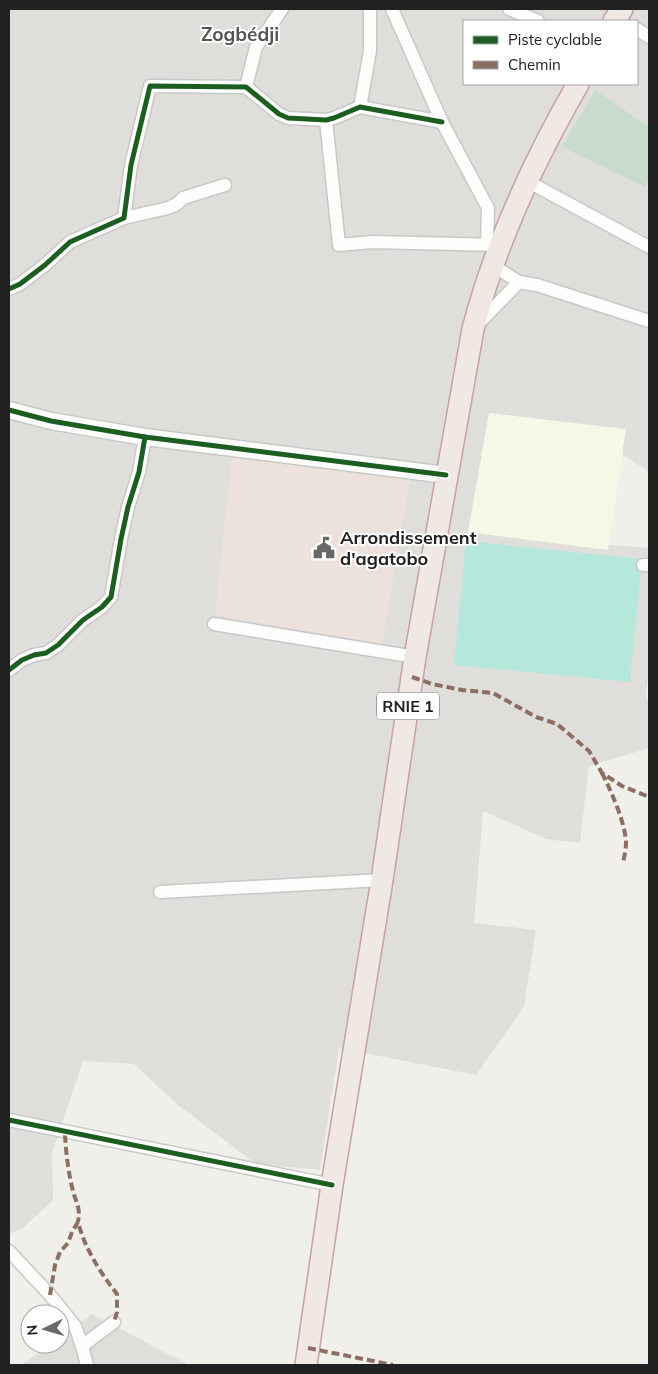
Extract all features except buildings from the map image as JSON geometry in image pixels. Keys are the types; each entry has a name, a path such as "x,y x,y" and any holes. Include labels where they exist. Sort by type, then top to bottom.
{"highway":[{"name":"RNIE 1","path":"306,1365 332,1185 382,880 415,657 473,329 492,265 493,245 560,114 577,85"}],"street":[{"path":"246,87 256,47 282,9"},
{"path":"360,107 370,57 370,9"},
{"path":"326,120 339,245 372,242 493,245 488,208 442,122 392,9"},
{"path":"509,9 536,20"},
{"path":"638,30 649,37"},
{"path":"124,218 131,165 150,86 246,87 283,117 326,120 360,107 442,122"},
{"path":"527,181 649,247"},
{"path":"9,289 20,284 45,265 70,242 124,218 168,208 183,198 225,184"},
{"path":"492,265 519,282 537,285 649,321"},
{"path":"473,329 519,282"},
{"path":"9,410 51,421 146,437 446,475"},
{"path":"9,670 22,660 46,653 58,645 83,620 102,607 111,597 128,507 139,472 146,437"},
{"path":"214,624 415,657"},
{"path":"160,892 382,880"},
{"path":"9,1120 332,1185"},
{"path":"9,1251 50,1295 75,1326 87,1365"},
{"path":"82,1346 114,1322"}],"shaded area":[{"path":"9,9 649,9 649,472 601,440 599,544 649,548 649,669 646,693 649,709 649,748 589,766 580,843 546,839 483,811 474,923 536,930 524,1007 476,1075 339,1048 320,1170 256,1164 178,1105 134,1064 83,1061 52,1153 53,1200 23,1228 9,1234"},
{"path":"595,90 649,127 649,178 645,187 562,147"},
{"path":"489,413 626,429 608,550 468,532"},
{"path":"232,453 410,479 382,644 215,615"},
{"path":"92,1314 189,1365 21,1365 37,1354 70,1354 70,1330"}],"green space":[{"path":"466,541 642,559 630,682 454,665"}],"marked path":[{"path":"412,677 432,684 462,690 493,693 536,717 557,724 589,751 602,773 622,786 649,797"},
{"path":"602,773 614,798 624,827 626,844 623,863"},
{"path":"65,1135 69,1174 78,1207 78,1222"},
{"path":"50,1295 55,1265 60,1252 68,1243 78,1222 94,1260 117,1294 117,1312 114,1322"},
{"path":"308,1348 393,1365"}],"cycle path":[{"path":"9,289 20,284 45,265 70,242 124,218 131,165 150,86 246,87 279,114 288,118 326,120 360,107 442,122"},
{"path":"9,410 51,421 145,437 446,475"},
{"path":"9,670 22,660 46,653 58,645 83,620 102,607 111,597 121,539 128,507 139,472 145,437"},
{"path":"9,1120 332,1185"}],"place":[{"name":"Arrondissement d'agatobo","path":"324,548"}],"district":[{"name":"Zogbédji","path":"240,34"}]}
